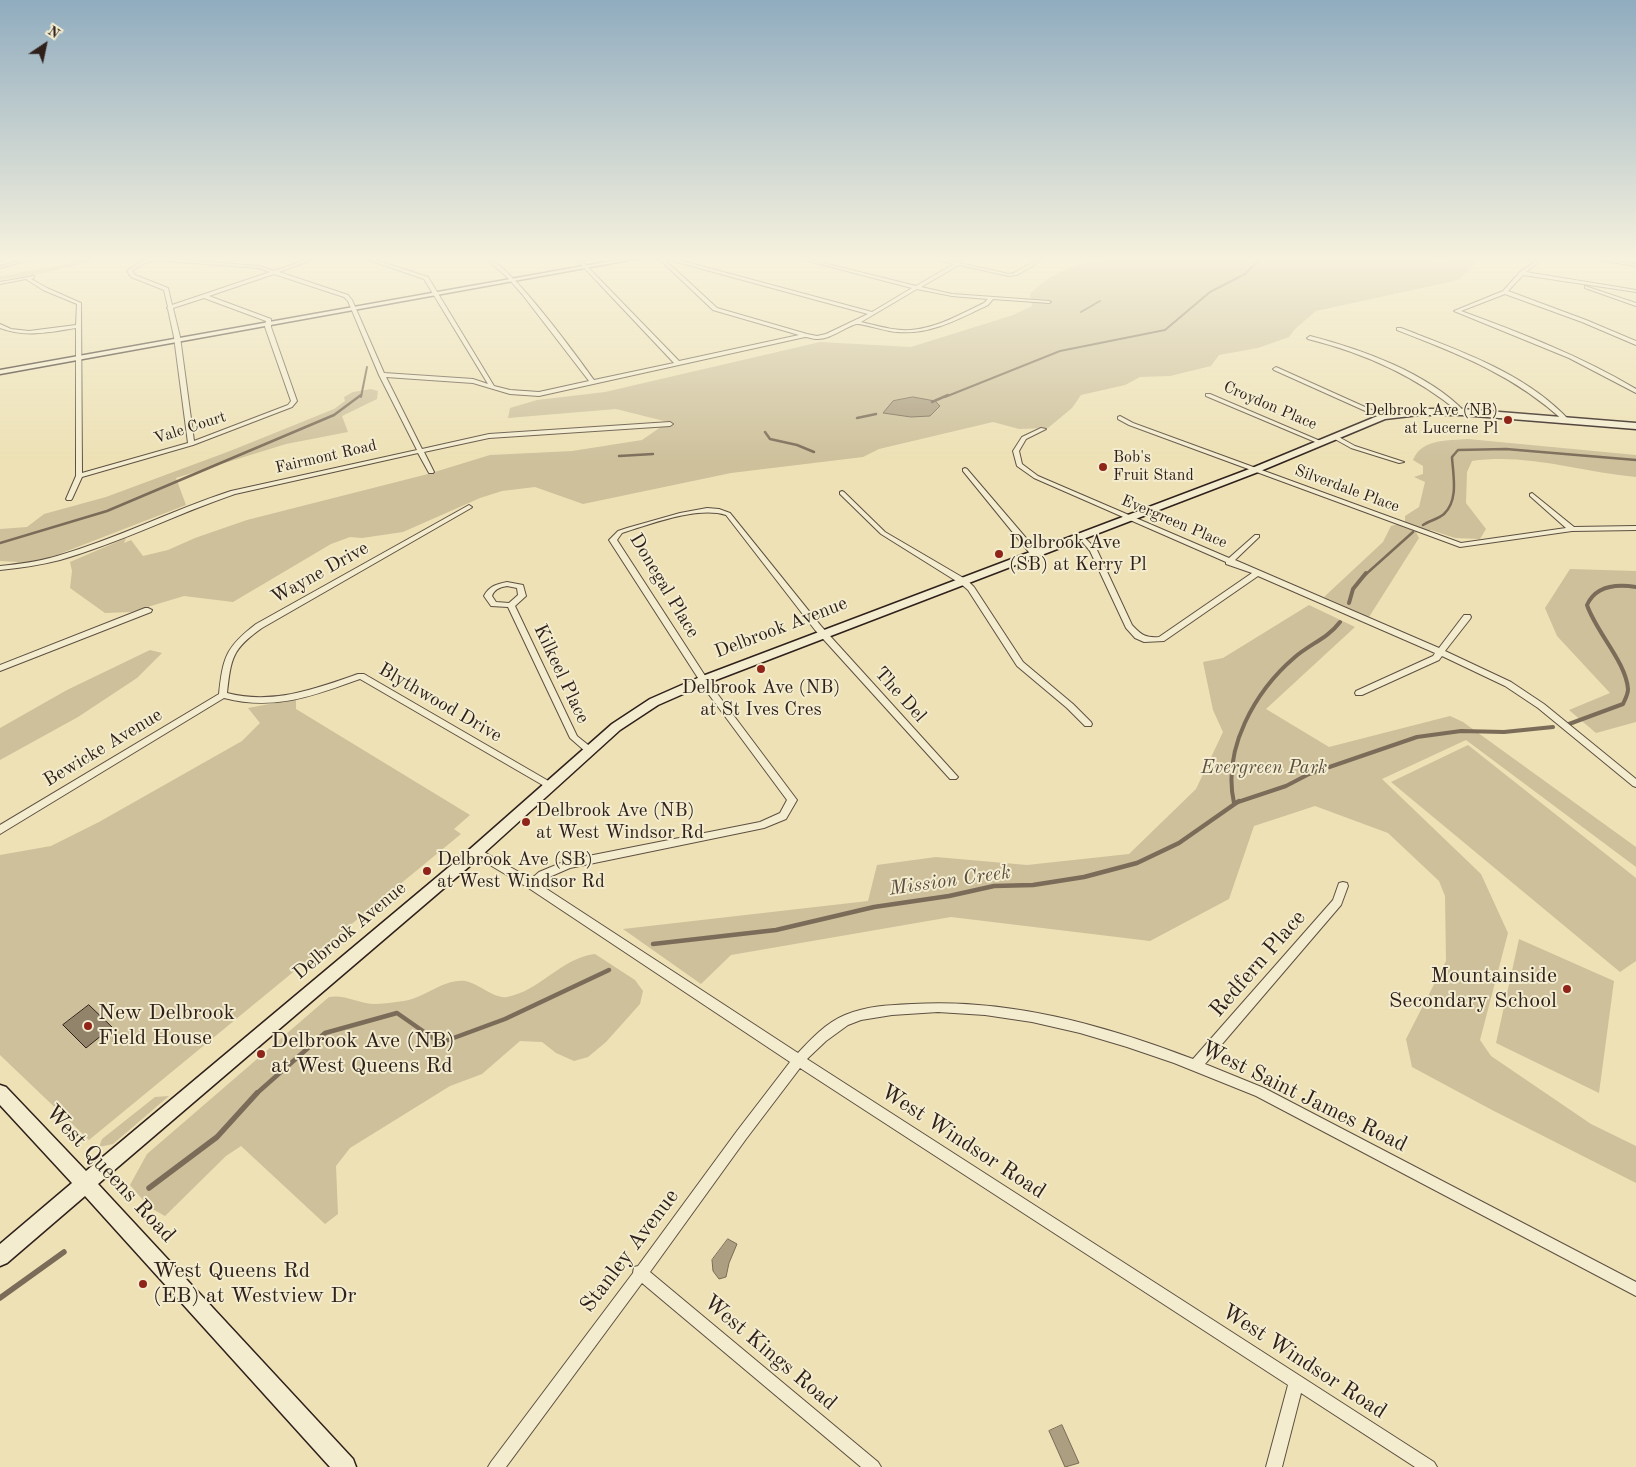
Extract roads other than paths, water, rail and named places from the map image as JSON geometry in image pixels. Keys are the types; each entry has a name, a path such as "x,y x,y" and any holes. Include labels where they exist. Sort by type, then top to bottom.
{"street":[{"path":"173,325 191,444"},
{"path":"0,372 261,325"},
{"name":"Vale Court","path":"79,476 191,444 290,406 294,401 269,325"},
{"path":"361,325 382,375 431,472"},
{"path":"456,325 492,385"},
{"path":"548,325 593,382"},
{"path":"642,325 678,364"},
{"path":"772,325 817,338 828,336 850,325"},
{"path":"870,325 895,332 911,333 943,325"},
{"path":"1493,325 1538,343 1617,380 1636,391"},
{"path":"1594,325 1636,344"},
{"path":"0,326 12,332 27,333 78,326 80,357 79,476 69,500"},
{"path":"1399,329 1462,354 1513,378 1548,401 1567,421"},
{"path":"382,375 473,380 510,392 539,394 805,335"},
{"path":"1310,338 1364,356 1400,372 1441,394 1462,412"},
{"path":"1276,369 1383,417"},
{"name":"Croydon Place","path":"1208,395 1322,443"},
{"name":"Delbrook Avenue","path":"0,1256 476,852 589,750 645,707 704,680 1255,470 1383,417 1419,412 1462,412 1636,426"},
{"name":"Silverdale Place","path":"1120,418 1131,424 1460,545 1572,530 1636,528"},
{"name":"Fairmont Road","path":"0,568 26,566 56,559 207,500 233,492 419,450 489,436 670,424"},
{"name":"Evergreen Place","path":"1043,429 1024,438 1018,445 1016,457 1020,465 1048,483 1440,652 1508,684 1525,695 1636,784"},
{"name":"Croydon Place","path":"1335,437 1353,447 1401,462"},
{"path":"965,470 1036,554"},
{"path":"842,494 883,533 964,582 971,589 1020,664 1070,706 1088,724"},
{"path":"1532,495 1572,530"},
{"name":"Wayne Drive","path":"223,694 227,657 240,639 259,626 469,507"},
{"name":"Donegal Place","path":"704,680 613,540 620,532 707,509 721,510 728,514 824,635"},
{"name":"Evergreen Place","path":"1229,562 1257,536"},
{"path":"1081,537 1093,550 1129,626 1138,636 1147,640 1161,639 1256,574"},
{"name":"Kilkeel Place","path":"511,606 574,738 589,750"},
{"path":"0,668 148,610"},
{"path":"1359,692 1436,658 1466,618"},
{"name":"The Del","path":"824,635 953,777"},
{"name":"Blythwood Drive","path":"223,694 238,700 272,701 310,694 361,676 548,785"},
{"path":"531,884 543,875 568,864 761,824 783,816 792,800 704,680"},
{"name":"Bewicke Avenue","path":"0,830 223,694"},
{"name":"West Windsor Road","path":"476,852 531,884 798,1060 1428,1467"},
{"name":"Redfern Place","path":"1197,1064 1337,902 1344,886"},
{"name":"West Saint James Road","path":"798,1060 809,1047 845,1020 877,1012 905,1009 957,1008 1082,1028 1197,1064 1260,1092 1636,1289"},
{"name":"Stanley Avenue","path":"496,1467 798,1060"},
{"name":"West Queens Road","path":"0,1093 142,1244 345,1467"},
{"name":"West Kings Road","path":"640,1272 873,1467"},
{"path":"1274,1467 1296,1383"}],"waterway":[{"path":"945,397 1060,351 1165,330 1170,325"},
{"path":"361,397 367,367"},
{"path":"0,543 107,511 334,415 361,395"},
{"path":"932,402 948,395"},
{"path":"857,418 876,414"},
{"path":"765,432 770,439 797,445 814,452"},
{"path":"1423,525 1442,516 1452,502 1454,487 1452,457 1458,450 1506,449 1636,460"},
{"path":"619,456 653,454"},
{"path":"1365,575 1413,532"},
{"path":"1349,603 1353,589 1366,573"},
{"path":"1569,724 1623,704 1628,691 1626,679 1617,658 1597,626 1587,605 1596,593 1608,587 1636,587"},
{"path":"1234,803 1232,783 1233,762 1237,742 1255,704 1280,671 1340,622"},
{"path":"1237,802 1286,786 1309,774 1417,737 1461,731 1504,732 1553,727"},
{"name":"Mission Creek","path":"653,944 776,930 874,907 949,896 994,886 1033,885 1084,877 1137,863 1179,843 1237,802"},
{"name":"Mission Creek","path":"256,1094 325,1033 397,1013 440,1043 505,1019 609,970"},
{"name":"Mission Creek","path":"149,1188 217,1137 256,1094"},
{"name":"Mission Creek","path":"0,1298 64,1252"}],"place":[{"name":"Delbrook Ave (NB) at Lucerne Pl","path":"1508,420"},
{"name":"Bob's Fruit Stand","path":"1103,467"},
{"name":"Delbrook Ave (SB) at Kerry Pl","path":"999,554"},
{"name":"Delbrook Ave (NB) at St Ives Cres","path":"761,669"},
{"name":"Delbrook Ave (NB) at West Windsor Rd","path":"526,822"},
{"name":"Delbrook Ave (SB) at West Windsor Rd","path":"427,871"},
{"name":"Mountainside Secondary School","path":"1567,989"},
{"name":"New Delbrook Field House","path":"88,1026"},
{"name":"Delbrook Ave (NB) at West Queens Rd","path":"261,1054"},
{"name":"West Queens Rd (EB) at Westview Dr","path":"143,1284"}],"park label":[{"name":"Evergreen Park","path":"1264,768"}]}
